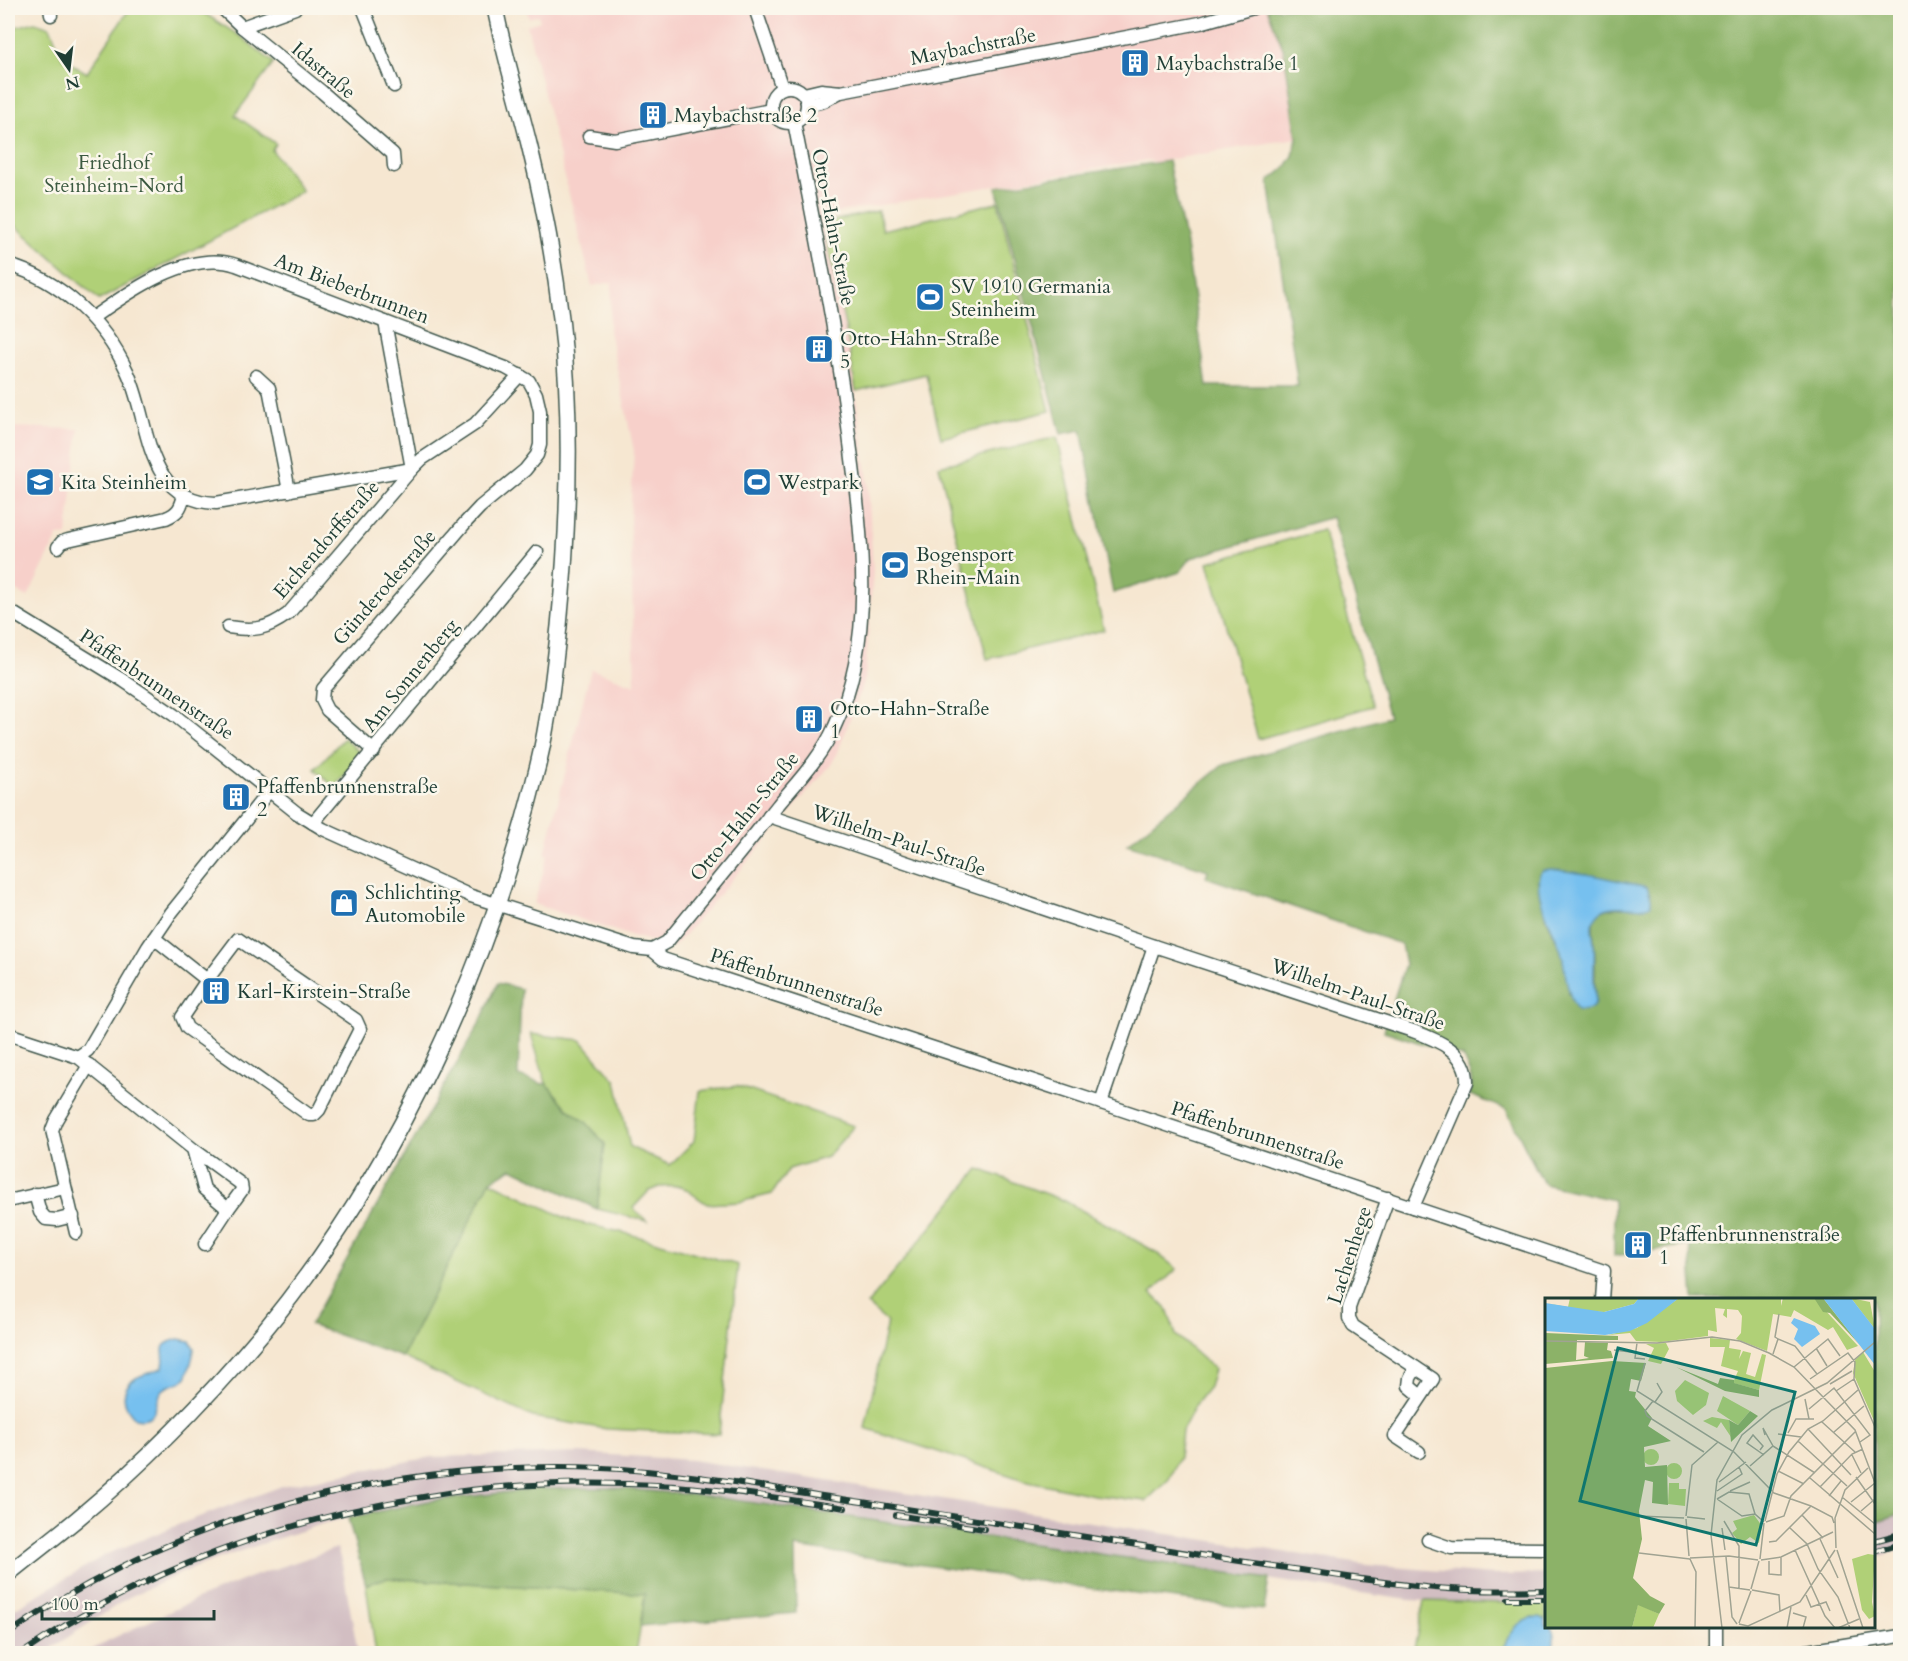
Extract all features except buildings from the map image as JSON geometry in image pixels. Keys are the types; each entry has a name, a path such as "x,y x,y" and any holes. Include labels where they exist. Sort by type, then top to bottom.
{"main road":[{"path":"8,1574 75,1521 160,1443 237,1362 292,1295 361,1194 406,1115 447,1029 498,905 539,763 547,721 563,584 568,478 567,395 561,318 539,188 502,47 487,8"},
{"path":"495,8 502,47"}],"street":[{"name":"Idastraße","path":"222,8 393,154 394,166"},
{"path":"242,27 295,8"},
{"path":"363,8 394,86"},
{"path":"755,8 782,88"},
{"name":"Maybachstraße","path":"806,100 821,90 841,92 1216,20 1253,8"},
{"path":"794,87 806,100 804,116 794,122 783,122 771,110 772,99 782,88 794,87"},
{"path":"590,136 615,140 771,110"},
{"name":"Otto-Hahn-Straße","path":"652,950 668,942 826,744 844,704 857,652 862,584 860,535 844,389 794,122"},
{"name":"Am Bieberbrunnen","path":"92,318 136,288 160,277 194,265 218,261 236,265 520,375"},
{"path":"8,265 46,281 75,302 92,318 127,371 151,453 159,471 173,487 184,495 201,502 216,503 412,469 385,322"},
{"name":"Günderodestraße","path":"374,751 327,710 322,700 323,689 465,523 480,507 525,470 537,455 540,445 538,400 529,381 520,375"},
{"name":"Eichendorffstraße","path":"228,627 258,629 275,623 288,614 412,469 427,455 475,424 520,375"},
{"path":"256,376 269,388 289,491"},
{"path":"58,547 62,542 68,540 165,518 177,512 184,495"},
{"name":"Am Sonnenberg","path":"313,823 537,552"},
{"name":"Pfaffenbrunnenstraße","path":"8,610 124,681 174,715 313,823 427,877 498,905 634,948 652,950 663,959 1604,1271 1602,1298"},
{"path":"78,1057 88,1050 154,938 171,914 269,791"},
{"name":"Wilhelm-Paul-Straße","path":"769,816 1436,1039 1453,1050 1464,1066 1467,1083 1413,1207"},
{"path":"154,938 207,980"},
{"path":"238,939 356,1020 360,1029 319,1110 309,1115 187,1028 182,1017 207,980 238,939"},
{"path":"1101,1103 1154,946"},
{"path":"8,1034 78,1057 193,1149 241,1184 242,1190 205,1244"},
{"path":"76,1233 53,1138 53,1125 89,1065"},
{"path":"193,1149 204,1189 228,1209"},
{"path":"8,1201 65,1188"},
{"path":"35,1194 40,1212 46,1219 57,1220 73,1216"},
{"name":"Lachenhege","path":"1388,1198 1349,1308 1351,1323 1416,1368"},
{"path":"1419,1452 1395,1436 1433,1379 1416,1368 1410,1378 1409,1386 1421,1396"},
{"path":"1428,1540 1451,1548 1545,1549"},
{"path":"1716,1628 1716,1653"},
{"path":"1788,1653 1900,1636"}],"shaded area":[{"path":"526,8 1267,8 1284,51 1297,138 1155,162 1147,160 822,215 847,335 868,481 873,571 865,679 837,754 830,766 674,947 628,935 534,904 548,855 545,854 591,669 635,685 630,518 634,451 609,330 612,282 592,286 527,25 540,21 538,15 529,18"},
{"name":"Kita Steinheim","path":"8,427 79,429 67,535 58,536 28,597 8,586"},
{"path":"579,1453 692,1460 1367,1565 1493,1575 1545,1574 1545,1604 1408,1600 707,1496 613,1488 538,1489 429,1501 325,1523 190,1569 129,1597 44,1653 8,1654 8,1613 105,1555 282,1486 431,1457"},
{"path":"1900,1514 1900,1550 1875,1558 1875,1522"},
{"path":"337,1548 358,1653 86,1653 199,1598 251,1577"}],"green space":[{"name":"Friedhof Steinheim-Nord","path":"130,8 196,8 240,36 274,63 235,115 276,144 272,150 302,191 99,300 8,219 8,29 35,22 50,27 63,59 87,73"},
{"path":"1267,8 1900,8 1900,1514 1875,1522 1875,1298 1694,1298 1690,1245 1614,1256 1614,1200 1544,1184 1506,1109 1470,1095 1471,1080 1463,1057 1384,1031 1405,964 1401,944 1206,877 1208,870 1127,844 1223,765 1389,717 1332,517 1191,558 1180,572 1113,593 1081,430 1061,434 996,187 1168,161 1185,239 1207,386 1298,386 1269,181 1285,168 1293,156 1297,138 1284,51","holes":["1538,880 1610,880 1643,886 1632,906 1604,910 1594,919 1595,1002 1569,994 1560,948 1545,915"]},
{"name":"SV 1910 Germania Steinheim","path":"998,202 1050,411 941,438 926,374 856,391 847,335 823,223 878,211 883,230"},
{"path":"1057,437 1104,630 987,659 939,466"},
{"path":"1323,530 1373,706 1258,739 1208,562"},
{"path":"344,738 363,755 334,787 315,769"},
{"path":"498,983 521,989 518,1076 546,1083 567,1108 586,1122 605,1144 597,1209 512,1168 490,1181 402,1357 310,1325 480,1022"},
{"path":"531,1034 581,1040 616,1081 630,1147 670,1165 694,1141 700,1091 737,1086 854,1126 827,1157 789,1169 772,1194 739,1202 707,1204 681,1186 659,1187 649,1191 633,1208 647,1221 597,1209 605,1144 586,1122 567,1108 546,1083"},
{"path":"979,1169 1065,1201 1154,1251 1177,1269 1151,1293 1167,1309 1176,1335 1214,1369 1209,1387 1197,1402 1182,1431 1179,1457 1169,1479 1146,1501 1094,1495 1024,1480 865,1428 887,1322 867,1305"},
{"path":"490,1181 572,1221 629,1234 738,1265 719,1434 607,1429 533,1417 402,1357"},
{"path":"613,1488 707,1496 1269,1579 1264,1610 795,1547 796,1613 640,1626 645,1594 386,1578 366,1585 348,1518 429,1501 538,1489"},
{"path":"386,1578 646,1594 636,1653 376,1654 366,1585"},
{"path":"1424,1601 1545,1604 1545,1621 1532,1618 1522,1624 1509,1637 1502,1653 1413,1654"}],"water":[{"path":"1551,869 1647,887 1651,898 1651,905 1646,907 1611,907 1598,914 1593,921 1595,1000 1594,1005 1587,1010 1577,1010 1573,1003 1561,951 1542,904 1538,884 1539,874 1543,870"},
{"path":"178,1339 190,1341 194,1348 185,1379 160,1393 153,1414 144,1419 135,1418 125,1403 127,1387 136,1378 163,1367 164,1346"},
{"path":"1540,1617 1545,1620 1545,1628 1553,1630 1552,1653 1502,1653 1515,1629 1533,1618"}],"railway":[{"path":"8,1634 74,1592 144,1556 216,1526 291,1503 368,1485 445,1473 524,1468 602,1468 700,1477 1411,1586 1505,1591 1545,1590"},
{"path":"21,1654 67,1624 115,1597 216,1552 322,1518 429,1496 528,1485 628,1484 710,1489 845,1508"},
{"path":"896,1515 984,1529"},
{"path":"1875,1541 1900,1534"},
{"path":"1875,1552 1900,1544"},
{"path":"1508,1599 1545,1599"}],"place":[{"name":"Maybachstraße 1","path":"1135,63"},
{"name":"Maybachstraße 2","path":"653,115"},
{"name":"SV 1910 Germania Steinheim","path":"930,297"},
{"name":"Otto-Hahn-Straße 5","path":"819,349"},
{"name":"Kita Steinheim","path":"40,482"},
{"name":"Westpark","path":"757,482"},
{"name":"Bogensport Rhein-Main","path":"895,565"},
{"name":"Otto-Hahn-Straße 1","path":"809,719"},
{"name":"Pfaffenbrunnenstraße 2","path":"236,797"},
{"name":"Schlichting Automobile","path":"344,903"},
{"name":"Karl-Kirstein-Straße","path":"216,991"},
{"name":"Pfaffenbrunnenstraße 1","path":"1638,1245"}]}
